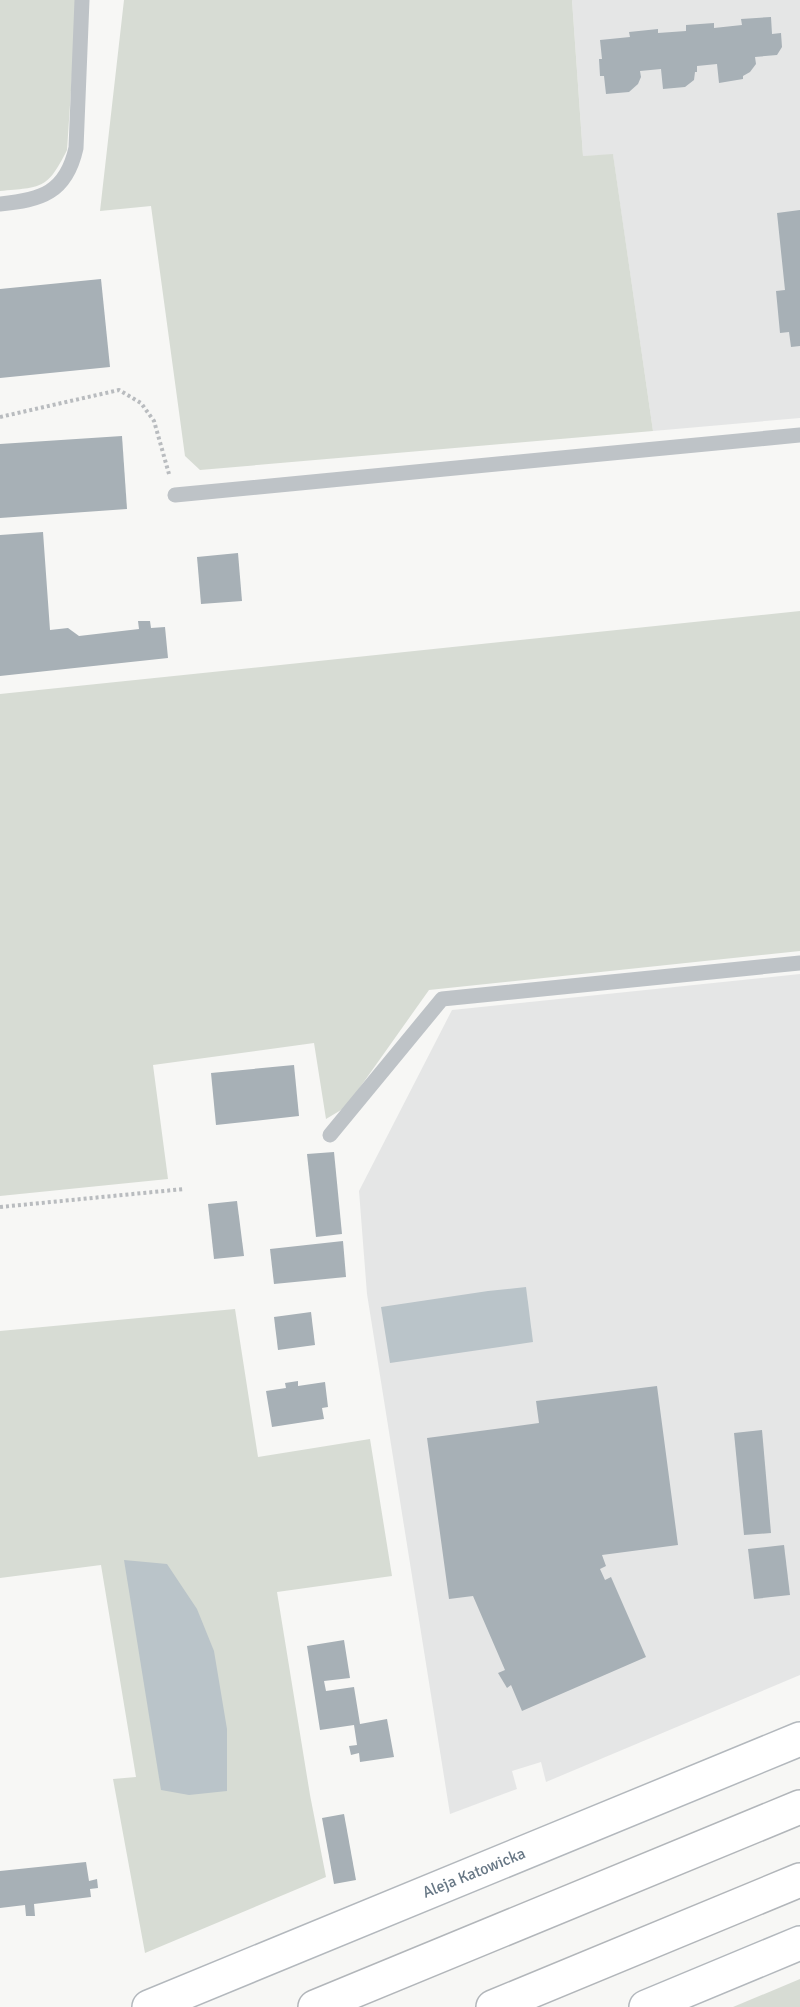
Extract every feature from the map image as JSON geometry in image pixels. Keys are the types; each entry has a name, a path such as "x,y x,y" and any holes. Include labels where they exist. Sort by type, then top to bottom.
{"main road":[{"name":"Aleja Katowicka","path":"149,2007 800,1739"},
{"path":"315,2007 800,1807"},
{"path":"493,2007 800,1880"},
{"path":"646,2007 800,1943"}],"lane":[{"path":"0,204 30,201 51,191 64,178 72,165 76,148 82,0"},
{"path":"175,495 800,435"},
{"path":"330,1135 442,999 800,963"}],"path":[{"path":"0,417 119,390 141,403 154,422 175,495"},
{"path":"0,1207 184,1189"}],"shaded area":[{"path":"0,0 77,0 67,150 54,173 42,184 25,189 0,191"},
{"path":"124,0 572,0 583,156 613,154 653,431 200,470 185,456 151,206 100,211"},
{"path":"572,0 800,0 800,418 653,431 613,155 583,156"},
{"path":"800,611 800,951 429,990 346,1107 326,1119 314,1043 153,1065 168,1179 0,1196 0,694"},
{"path":"800,974 800,1675 546,1782 541,1762 512,1771 517,1789 450,1814 367,1294 359,1191 452,1010"},
{"path":"526,1287 533,1342 390,1363 381,1307"},
{"path":"235,1309 258,1457 370,1439 392,1576 277,1592 310,1795 326,1877 145,1953 113,1779 136,1777 101,1565 0,1578 0,1331"},
{"path":"124,1560 167,1564 197,1609 214,1651 227,1729 227,1791 189,1795 161,1790"},
{"path":"800,1979 800,2007 733,2007"}],"building":[{"path":"771,17 772,34 781,33 782,47 777,55 755,57 756,64 750,72 743,76 743,79 719,83 717,64 697,66 694,80 685,87 663,89 661,69 640,71 641,77 638,84 629,92 606,94 604,76 600,76 599,59 602,59 600,40 630,37 629,32 658,29 658,33 686,31 686,25 714,23 714,28 742,25 741,19"},
{"path":"800,210 800,346 791,347 789,332 780,333 776,291 785,290 777,213"},
{"path":"101,279 110,367 0,378 0,289"},
{"path":"122,436 127,509 0,518 0,444"},
{"path":"43,532 50,630 68,628 79,636 139,629 138,621 150,621 151,628 165,627 168,658 0,676 0,535"},
{"path":"238,553 242,601 201,604 197,557"},
{"path":"294,1065 299,1116 216,1125 211,1073"},
{"path":"334,1152 342,1234 316,1237 307,1154"},
{"path":"237,1201 244,1256 214,1259 208,1204"},
{"path":"343,1241 346,1277 274,1284 270,1249"},
{"path":"311,1312 315,1345 278,1350 274,1317"},
{"path":"298,1381 298,1386 325,1382 328,1407 322,1408 324,1419 272,1427 266,1391 286,1388 285,1383"},
{"path":"657,1386 678,1545 602,1555 606,1566 600,1569 605,1580 611,1577 646,1657 522,1711 511,1685 507,1688 498,1673 505,1670 473,1596 449,1599 427,1438 539,1423 536,1401"},
{"path":"762,1430 771,1533 744,1535 734,1433"},
{"path":"784,1545 790,1595 754,1599 748,1549"},
{"path":"344,1640 350,1678 324,1681 326,1691 354,1687 360,1724 387,1719 394,1757 360,1762 359,1753 351,1755 349,1746 357,1745 354,1725 320,1730 307,1646"},
{"path":"344,1814 356,1880 334,1884 322,1818"},
{"path":"86,1862 89,1881 97,1879 98,1888 90,1889 91,1897 34,1904 35,1916 26,1916 25,1905 0,1908 0,1871"}]}
